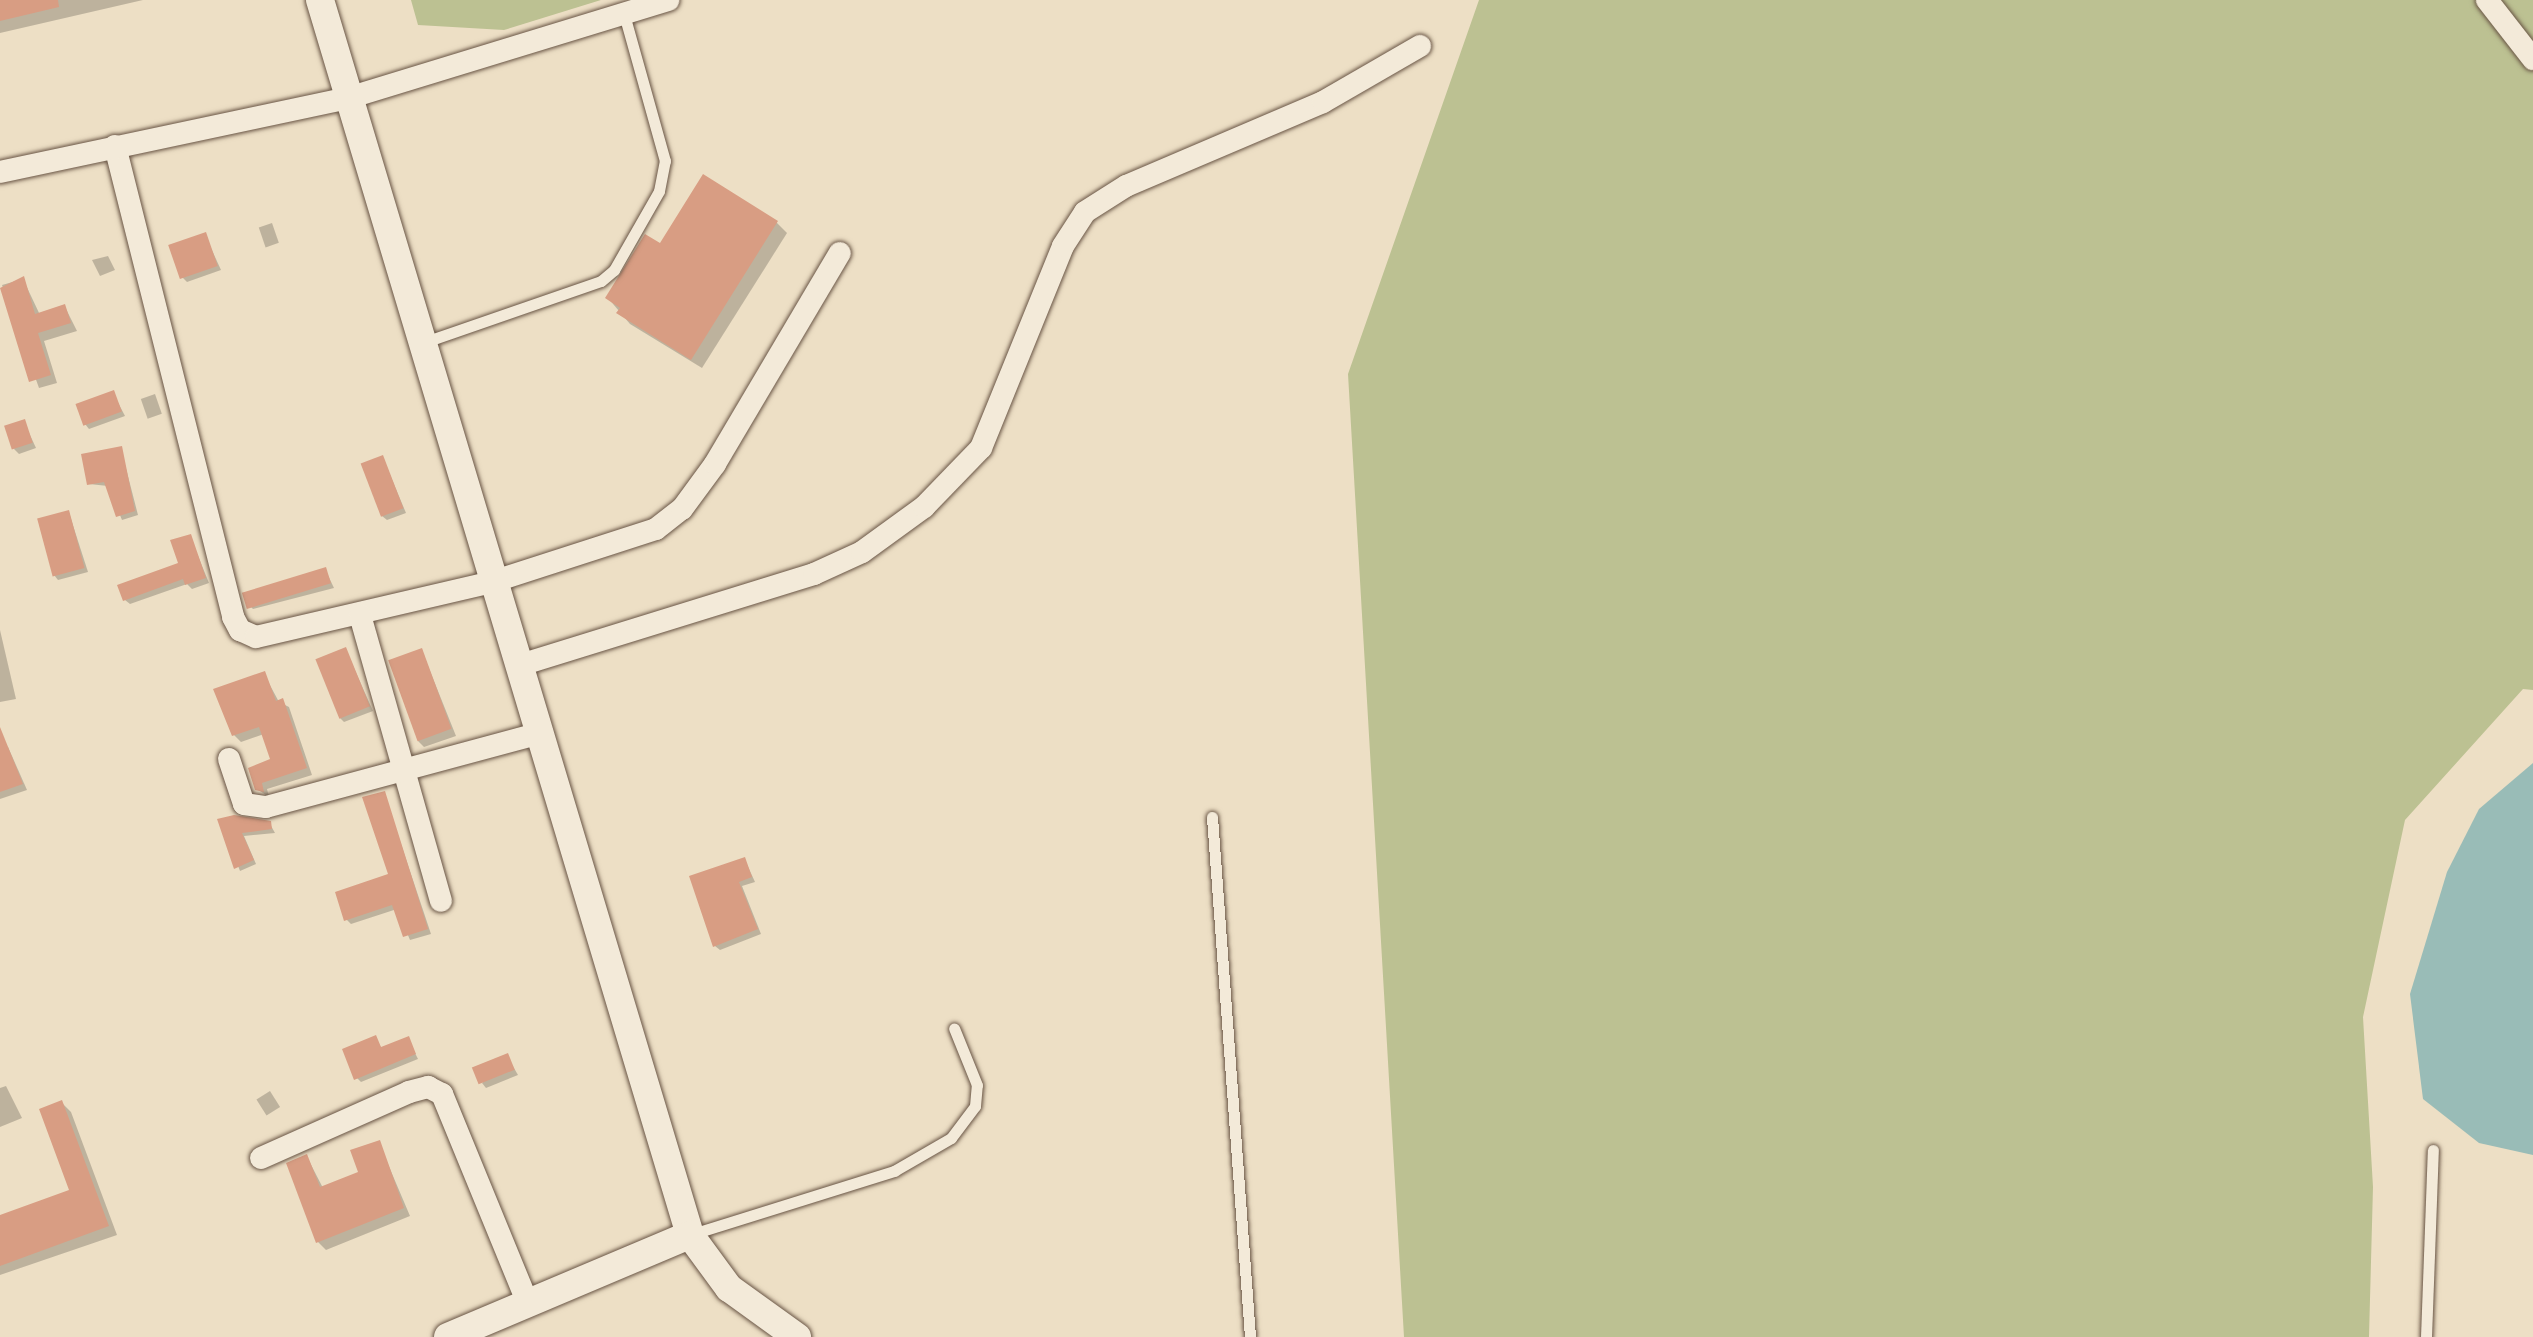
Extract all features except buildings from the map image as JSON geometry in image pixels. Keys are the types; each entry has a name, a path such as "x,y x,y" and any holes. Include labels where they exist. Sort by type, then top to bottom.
{"street":[{"path":"320,0 690,1235 729,1288 798,1337"},
{"path":"0,172 348,98 668,0"},
{"path":"2487,0 2533,59"},
{"path":"517,666 814,574 862,552 924,507 980,448 1063,246 1086,212 1126,186 1323,102 1420,46"},
{"path":"115,146 233,617 240,630 256,637 492,582 656,528 682,510 840,253"},
{"path":"360,615 441,901"},
{"path":"229,759 237,792 253,808 405,774 537,734"},
{"path":"260,1158 428,1086 442,1094 528,1304"},
{"path":"448,1337 690,1235"}],"lane":[{"path":"421,344 601,281 614,270 659,190 665,160 624,14"},
{"path":"1212,817 1250,1337"},
{"path":"690,1235 894,1171 951,1138 975,1106 976,1085 954,1028"},
{"path":"2426,1337 2433,1150"}],"green space":[{"path":"411,0 601,0 504,30 418,25"},
{"path":"1479,0 2533,0 2533,690 2523,689 2405,820 2363,1017 2373,1187 2369,1337 1404,1337 1348,374"}],"water":[{"path":"2533,763 2533,1155 2479,1143 2423,1099 2410,994 2447,872 2479,809"}]}
